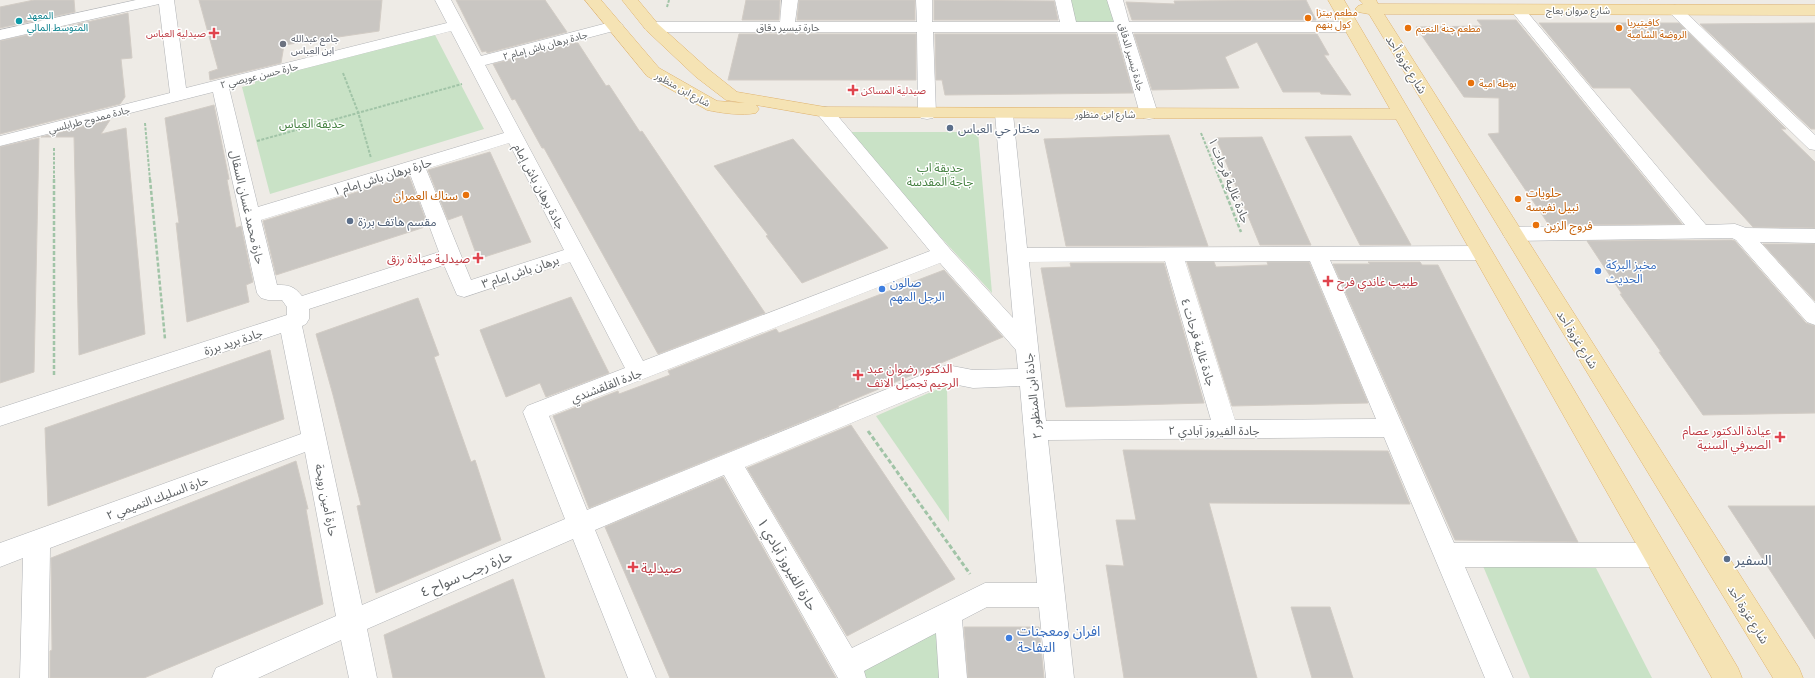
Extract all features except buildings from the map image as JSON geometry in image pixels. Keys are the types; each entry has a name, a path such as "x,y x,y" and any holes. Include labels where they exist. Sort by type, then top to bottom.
{"main road":[{"name":"شارع ابن منظور","path":"593,0 653,72 713,106 775,111 927,114 1402,114"},
{"name":"شارع ابن منظور","path":"630,0 652,27 702,73 732,96 816,111"},
{"name":"شارع مروان بعاج","path":"1343,12 1371,5 1518,10 1815,10"},
{"name":"شارع غزوة أحد","path":"1371,5 1789,678"},
{"path":"1343,12 1728,678"}],"street":[{"path":"0,35 156,0"},
{"path":"166,0 179,96"},
{"name":"جادة برهان باش إمام","path":"443,0 638,372"},
{"path":"787,27 790,0"},
{"path":"924,0 927,114"},
{"path":"1063,0 1069,27"},
{"name":"جادة تيسير الدقاق","path":"1115,0 1148,114"},
{"path":"1518,10 1701,232"},
{"path":"1675,10 1815,145"},
{"name":"حارة تيسير دقاق","path":"652,27 1123,27 1343,12"},
{"name":"حارة حسن عويصي ٢","path":"179,96 456,25"},
{"name":"جادة برهان باش إمام ٢","path":"480,70 615,26"},
{"name":"حارة محمد غسان السقال","path":"220,85 268,293 287,292 294,313"},
{"name":"جادة ممدوح طرابلسي","path":"0,142 179,96"},
{"path":"816,111 1027,347"},
{"name":"جادة ابن المنظور ٢","path":"1004,114 1060,678"},
{"name":"حارة برهان باش إمام ١","path":"251,216 514,136"},
{"path":"416,166 451,255"},
{"path":"1513,234 1735,231 1743,235 1815,317"},
{"path":"1743,235 1815,236"},
{"name":"برهان باش إمام ٣","path":"451,255 464,290 575,253"},
{"path":"1018,255 1482,253"},
{"name":"جادة القلقشندي","path":"642,678 536,412 943,254"},
{"name":"جادة غالية فرحات ٤","path":"1173,254 1226,430"},
{"path":"1317,254 1499,678"},
{"name":"جادة بريد برزة","path":"0,417 168,362 294,313 451,255"},
{"name":"حارة أمين رويحة","path":"294,313 314,439 363,678"},
{"name":"حارة رجب سواح ٤","path":"226,678 351,622 730,462 947,374 973,379 1030,377"},
{"name":"جادة الفيروز آبادي ٢","path":"1036,431 1392,428"},
{"name":"حارة السليك التميمي ٢","path":"0,555 314,439"},
{"name":"حارة الفيروز آبادي ١","path":"730,462 849,671"},
{"path":"34,678 38,542"},
{"path":"1446,555 1657,555"},
{"path":"849,671 948,614 985,595 1051,595"},
{"path":"948,614 954,678"}],"path":[{"path":"337,56 358,112 377,178"},
{"path":"235,147 358,112 480,70"},
{"path":"143,105 168,362"},
{"name":"جادة غالية فرحات ١","path":"1193,114 1249,254"},
{"path":"54,128 54,399"},
{"path":"854,411 985,595"}],"green space":[{"path":"1063,0 1115,0 1123,27 1069,27"},
{"name":"حديقة العباس","path":"434,33 484,129 270,194 242,87 255,84 255,81"},
{"name":"حديقة اب جاجة المقدسة","path":"844,132 978,132 992,293"},
{"path":"947,385 949,522 876,416"},
{"path":"1483,566 1596,568 1652,678 1530,678"},
{"path":"939,623 944,678 859,678 852,665"}],"place":[{"name":"مطعم بيتزا كول بنهم","path":"1308,18"},
{"name":"المعهد المتوسط المالي","path":"19,21"},
{"name":"مطعم جنة النعيم","path":"1408,28"},
{"name":"كافيتيريا الروضة الشامية","path":"1619,28"},
{"name":"صيدلية العباس","path":"214,33"},
{"name":"جامع عبدالله ابن العباس","path":"283,44"},
{"name":"بوظة امية","path":"1471,83"},
{"name":"صيدلية المساكن","path":"853,90"},
{"name":"مختار حي العباس","path":"950,128"},
{"name":"سناك العمران","path":"466,195"},
{"name":"حلويات نبيل نفيسة","path":"1518,199"},
{"name":"مقسم هاتف برزة","path":"350,221"},
{"name":"فروج الزين","path":"1536,225"},
{"name":"صيدلية ميادة رزق","path":"478,258"},
{"name":"مخبز البركة الحديث","path":"1598,271"},
{"name":"طبيب غاندي فرح","path":"1328,281"},
{"name":"صالون الرجل المهم","path":"882,289"},
{"name":"الدكتور رضوان عبد الرحيم تجميل الانف","path":"858,375"},
{"name":"عيادة الدكتور عصام الصيرفي السنية","path":"1780,437"},
{"name":"السفير","path":"1727,559"},
{"name":"صيدلية","path":"633,567"},
{"name":"افران ومعجنات التفاحة","path":"1009,638"}]}
